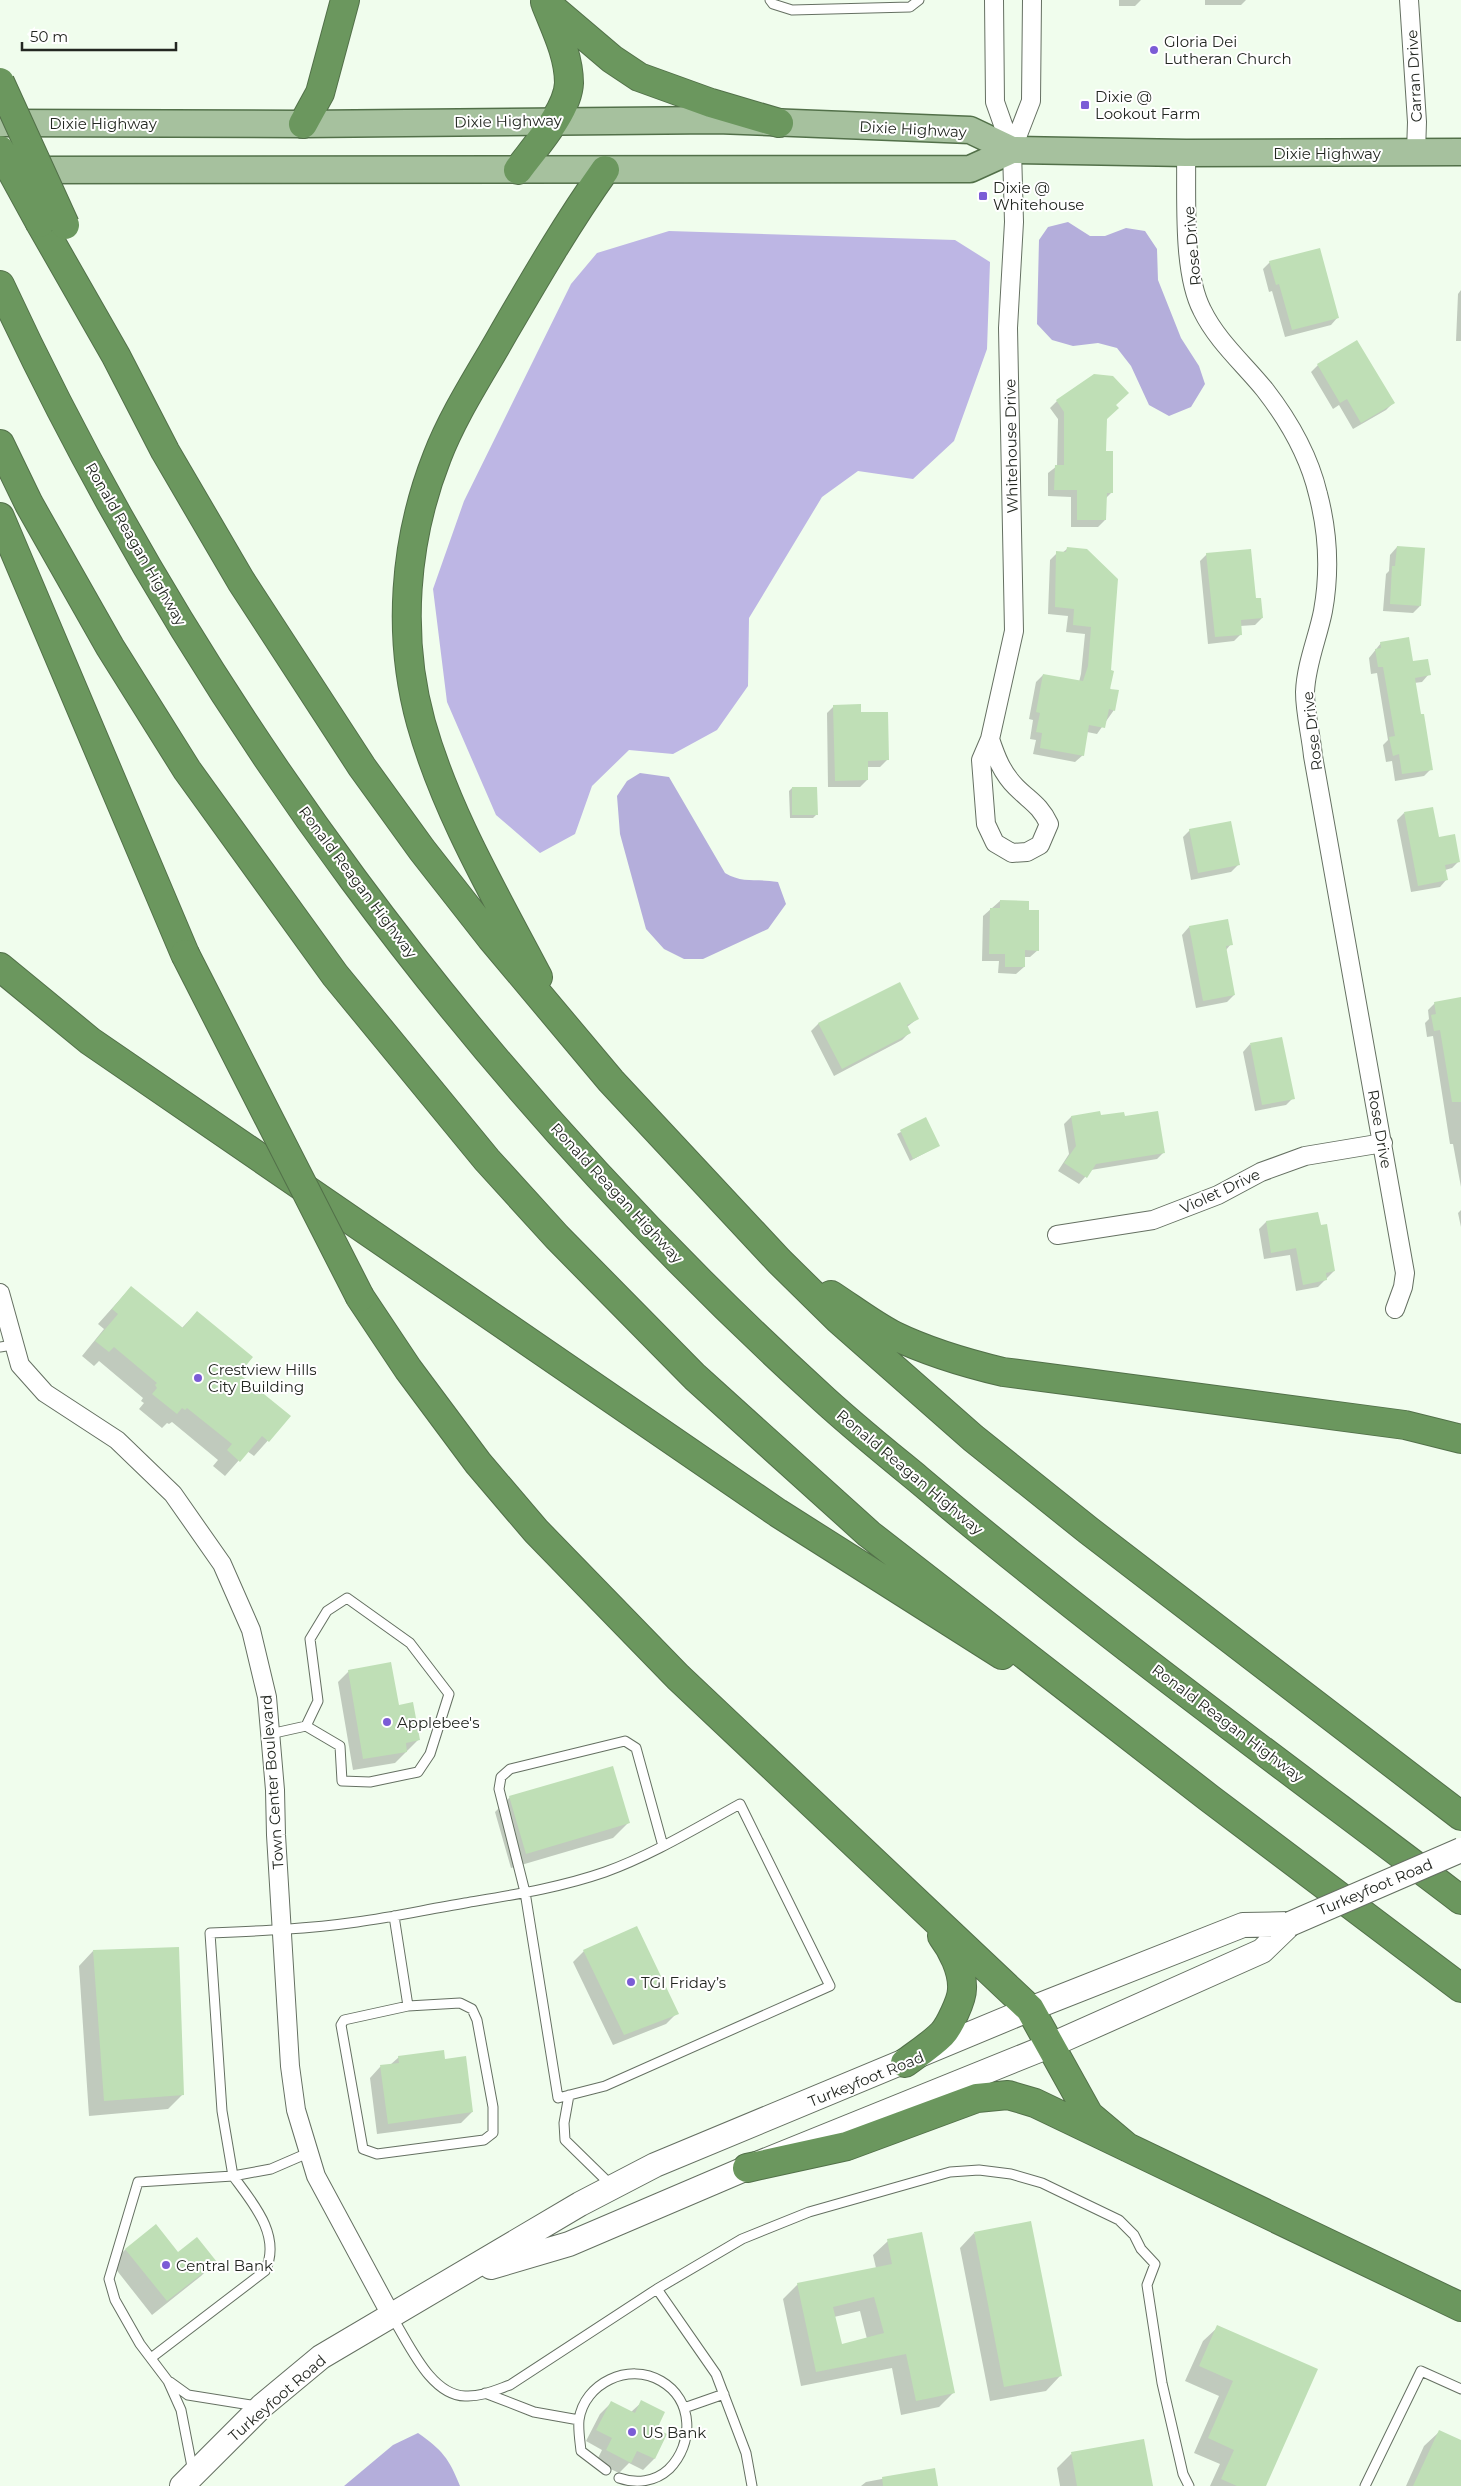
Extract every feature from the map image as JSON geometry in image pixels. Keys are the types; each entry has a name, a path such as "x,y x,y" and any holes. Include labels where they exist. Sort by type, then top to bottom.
{"highway":[{"path":"303,124 320,93 345,0"},
{"path":"518,170 554,120 566,98 569,84 562,44 545,1"},
{"path":"545,1 612,59 639,76 711,103 779,123"},
{"path":"0,82 52,224 116,356 165,451 241,581 362,767 422,850 490,938 611,1081 779,1261 839,1320 973,1438 1088,1530 1461,1816"},
{"path":"0,150 52,224"},
{"path":"562,1022 462,828 434,762 420,722 410,670 406,605 410,557 423,494 437,455 458,412 547,258 605,170"},
{"name":"Ronald Reagan Highway","path":"0,285 100,485 233,708 330,848 403,945 531,1100 610,1188 748,1329 820,1397 977,1530 1070,1604 1461,1900"},
{"path":"0,444 29,504 96,622 187,770 334,975 487,1160 557,1236 695,1376 815,1487 869,1534 1461,1988"},
{"path":"0,517 185,954 360,1297 408,1369 472,1455 536,1531 678,1677 1030,2009 1088,2115 1127,2147"},
{"path":"0,967 90,1041 778,1513 1144,1746"},
{"path":"779,1261 892,1334 958,1361 1003,1372 1044,1378 1405,1425 1461,1439"},
{"path":"905,2063 943,2033 954,2014 962,1989 958,1969 949,1945 920,1907"},
{"path":"747,2168 848,2146 976,2098 1008,2095 1035,2103 1461,2307"}],"main road":[{"name":"Dixie Highway","path":"0,123 303,124 554,120 717,120 970,130 1012,150 1186,153 1461,152"},
{"name":"Dixie Highway","path":"0,170 970,170 1012,150"},
{"name":"Turkeyfoot Road","path":"458,2276 569,2244 747,2168 1050,2046 1262,1951 1290,1924 1461,1850"},
{"name":"Turkeyfoot Road","path":"187,2480 262,2406 322,2357 613,2187 655,2166 905,2063 1030,2009 1244,1925 1290,1924"}],"street":[{"path":"994,0 995,102 1012,150"},
{"path":"1012,150 1031,101 1032,0"},
{"name":"Carran Drive","path":"1409,0 1417,122 1416,152"},
{"name":"Whitehouse Drive","path":"990,739 999,765 1016,786 1042,809 1049,824 1040,845 1027,852 1012,853 995,843 986,824 981,760 990,739 1014,631 1008,333 1014,222 1012,150"},
{"name":"Rose Drive","path":"1186,153 1192,279 1201,308 1213,331 1265,390 1284,416 1306,457 1318,494 1328,554 1323,610 1307,675 1305,692 1313,756 1405,1273 1403,1288 1395,1310"},
{"name":"Violet Drive","path":"1057,1235 1153,1220 1218,1195 1261,1172 1306,1156 1382,1143"},
{"name":"Town Center Boulevard","path":"0,1293 6,1346 20,1366 46,1393 117,1440 173,1494 222,1564 251,1630 267,1697 290,2066 296,2110 316,2176 392,2317"}],"lane":[{"path":"770,0 773,4 792,10 910,7 919,0"},
{"path":"270,1734 306,1726 340,1746 342,1781 370,1782 418,1772 430,1754 449,1694 410,1643 347,1598 327,1611 310,1639 318,1701 306,1726"},
{"path":"151,2358 265,2271 271,2259 271,2245 261,2214 233,2176 222,2111 210,1933 282,1930 355,1922 525,1892 559,1887 606,1871 663,1846 740,1804 830,1986 605,2086 558,2098 525,1892 499,1789 501,1777 510,1769 625,1741 636,1748 663,1846"},
{"path":"394,1916 408,2006"},
{"path":"460,2003 472,2009 477,2020 493,2107 493,2133 484,2140 377,2154 363,2149 341,2025 344,2020 408,2006 460,2003"},
{"path":"569,2095 564,2123 565,2140 613,2187"},
{"path":"187,2480 181,2410 168,2381 140,2344 115,2300 108,2279 138,2182 233,2176 270,2169 308,2153"},
{"path":"392,2317 436,2385 454,2394 466,2396 485,2393 510,2385 656,2289 742,2239 808,2212 950,2172 979,2170 1011,2174 1042,2183 1119,2220 1134,2235 1141,2249 1155,2264 1147,2285 1162,2383 1183,2474 1189,2486"},
{"path":"656,2289 716,2374 746,2453 752,2486"},
{"path":"1364,2486 1421,2371 1461,2389"},
{"path":"606,2470 582,2451 579,2420 585,2403 595,2389 610,2378 627,2374 644,2374 661,2381 675,2392 684,2408 688,2425 686,2443 678,2459 665,2472 649,2480 631,2482 619,2478"},
{"path":"168,2381 188,2395 262,2406"},
{"path":"485,2393 534,2412 579,2420"},
{"path":"684,2408 724,2394"}],"shaded area":[{"path":"1068,222 1090,236 1105,236 1126,228 1145,231 1157,249 1158,280 1181,338 1199,366 1205,384 1191,407 1169,416 1149,405 1131,366 1117,348 1098,343 1073,346 1052,340 1037,324 1039,240 1048,227"},
{"path":"669,231 955,240 990,262 987,349 954,441 913,479 858,471 822,497 749,618 748,686 717,730 673,754 629,750 592,786 575,834 540,853 496,815 447,702 433,589 464,501 571,284 597,253"},
{"path":"640,773 669,777 725,873 744,880 778,882 786,904 768,929 703,959 684,959 664,949 646,929 620,834 617,796 627,781"},
{"path":"418,2433 444,2455 460,2486 344,2486 393,2445"}],"building":[{"path":"1320,248 1339,318 1292,330 1279,284 1276,285 1269,261"},
{"path":"1357,340 1395,403 1361,423 1347,399 1340,403 1317,364"},
{"path":"1094,374 1113,376 1129,393 1116,405 1119,408 1107,419 1106,451 1113,451 1113,493 1107,493 1106,520 1077,520 1077,490 1054,490 1055,465 1064,465 1064,412 1056,400"},
{"path":"1397,546 1425,548 1421,606 1390,604 1392,566 1395,566"},
{"path":"1067,547 1087,549 1118,579 1111,670 1114,671 1110,689 1119,690 1115,711 1109,709 1105,728 1089,725 1084,756 1040,748 1042,733 1036,732 1040,713 1036,712 1043,674 1083,681 1088,666 1091,627 1073,625 1074,609 1055,607 1056,551 1066,552"},
{"path":"1251,549 1256,598 1261,598 1263,618 1241,620 1242,635 1215,637 1206,553"},
{"path":"1409,637 1413,661 1428,659 1431,675 1415,678 1421,714 1424,714 1433,770 1402,774 1399,754 1393,756 1389,737 1395,736 1383,667 1378,667 1375,649 1381,648 1380,642"},
{"path":"861,704 861,712 888,712 889,760 868,761 868,780 835,781 833,705"},
{"path":"792,787 817,787 818,815 792,815"},
{"path":"1433,807 1439,837 1455,834 1460,862 1445,865 1448,880 1418,886 1404,812"},
{"path":"1231,821 1240,865 1198,873 1189,829"},
{"path":"1000,900 1029,901 1029,910 1039,910 1039,951 1025,950 1025,967 1005,967 1005,954 989,954 990,908 1000,908"},
{"path":"1228,919 1233,945 1226,946 1235,995 1203,1001 1189,926"},
{"path":"900,982 919,1019 907,1025 911,1033 842,1069 818,1023"},
{"path":"1461,997 1461,1102 1452,1102 1440,1030 1434,1031 1431,1015 1436,1014 1434,1002"},
{"path":"1282,1037 1295,1099 1262,1105 1250,1043"},
{"path":"1100,1111 1101,1115 1124,1112 1125,1116 1158,1111 1165,1153 1096,1164 1087,1178 1064,1163 1076,1146 1071,1116"},
{"path":"926,1117 940,1146 913,1159 900,1130"},
{"path":"1318,1212 1321,1225 1327,1224 1335,1271 1326,1273 1327,1280 1303,1285 1296,1248 1271,1253 1266,1221"},
{"name":"Crestview Hills City Building","path":"131,1286 183,1328 197,1311 253,1357 239,1374 291,1416 269,1442 262,1436 240,1462 227,1450 232,1444 187,1408 185,1410 182,1408 177,1414 152,1394 157,1388 155,1385 157,1383 114,1347 109,1352 95,1341 118,1314 112,1309"},
{"name":"Applebee's","path":"391,1662 399,1705 413,1702 420,1740 406,1743 407,1752 363,1759 348,1670"},
{"path":"613,1766 630,1823 526,1854 509,1796"},
{"name":"TGI Friday’s","path":"637,1926 679,2014 624,2035 583,1950"},
{"path":"179,1947 184,2095 104,2101 93,1950"},
{"path":"444,2050 445,2059 466,2056 473,2112 388,2124 380,2065 399,2063 398,2056"},
{"path":"1031,2221 1062,2376 1004,2387 974,2232"},
{"path":"156,2224 178,2252 197,2237 217,2262 167,2301 125,2249"},
{"path":"922,2232 955,2393 916,2401 906,2354 816,2372 797,2283 892,2264 887,2239","holes":["874,2297 884,2333 842,2344 833,2307"]},
{"path":"1217,2325 1318,2369 1266,2486 1237,2486 1221,2479 1234,2450 1208,2438 1233,2381 1199,2366"},
{"name":"US Bank","path":"641,2400 665,2412 657,2429 667,2434 655,2459 637,2451 631,2463 606,2450 612,2438 596,2430 611,2401 635,2413"},
{"path":"1439,2430 1461,2440 1461,2486 1413,2486"},
{"path":"1144,2439 1153,2486 1077,2486 1071,2452"},
{"path":"935,2468 938,2486 883,2486 882,2477"}],"place":[{"name":"Gloria Dei Lutheran Church","path":"1154,50"},
{"name":"Dixie @ Lookout Farm","path":"1085,105"},
{"name":"Dixie @ Whitehouse","path":"983,196"},
{"name":"Crestview Hills City Building","path":"198,1378"},
{"name":"Applebee's","path":"387,1722"},
{"name":"TGI Friday’s","path":"631,1982"},
{"name":"Central Bank","path":"166,2265"},
{"name":"US Bank","path":"632,2432"}]}
